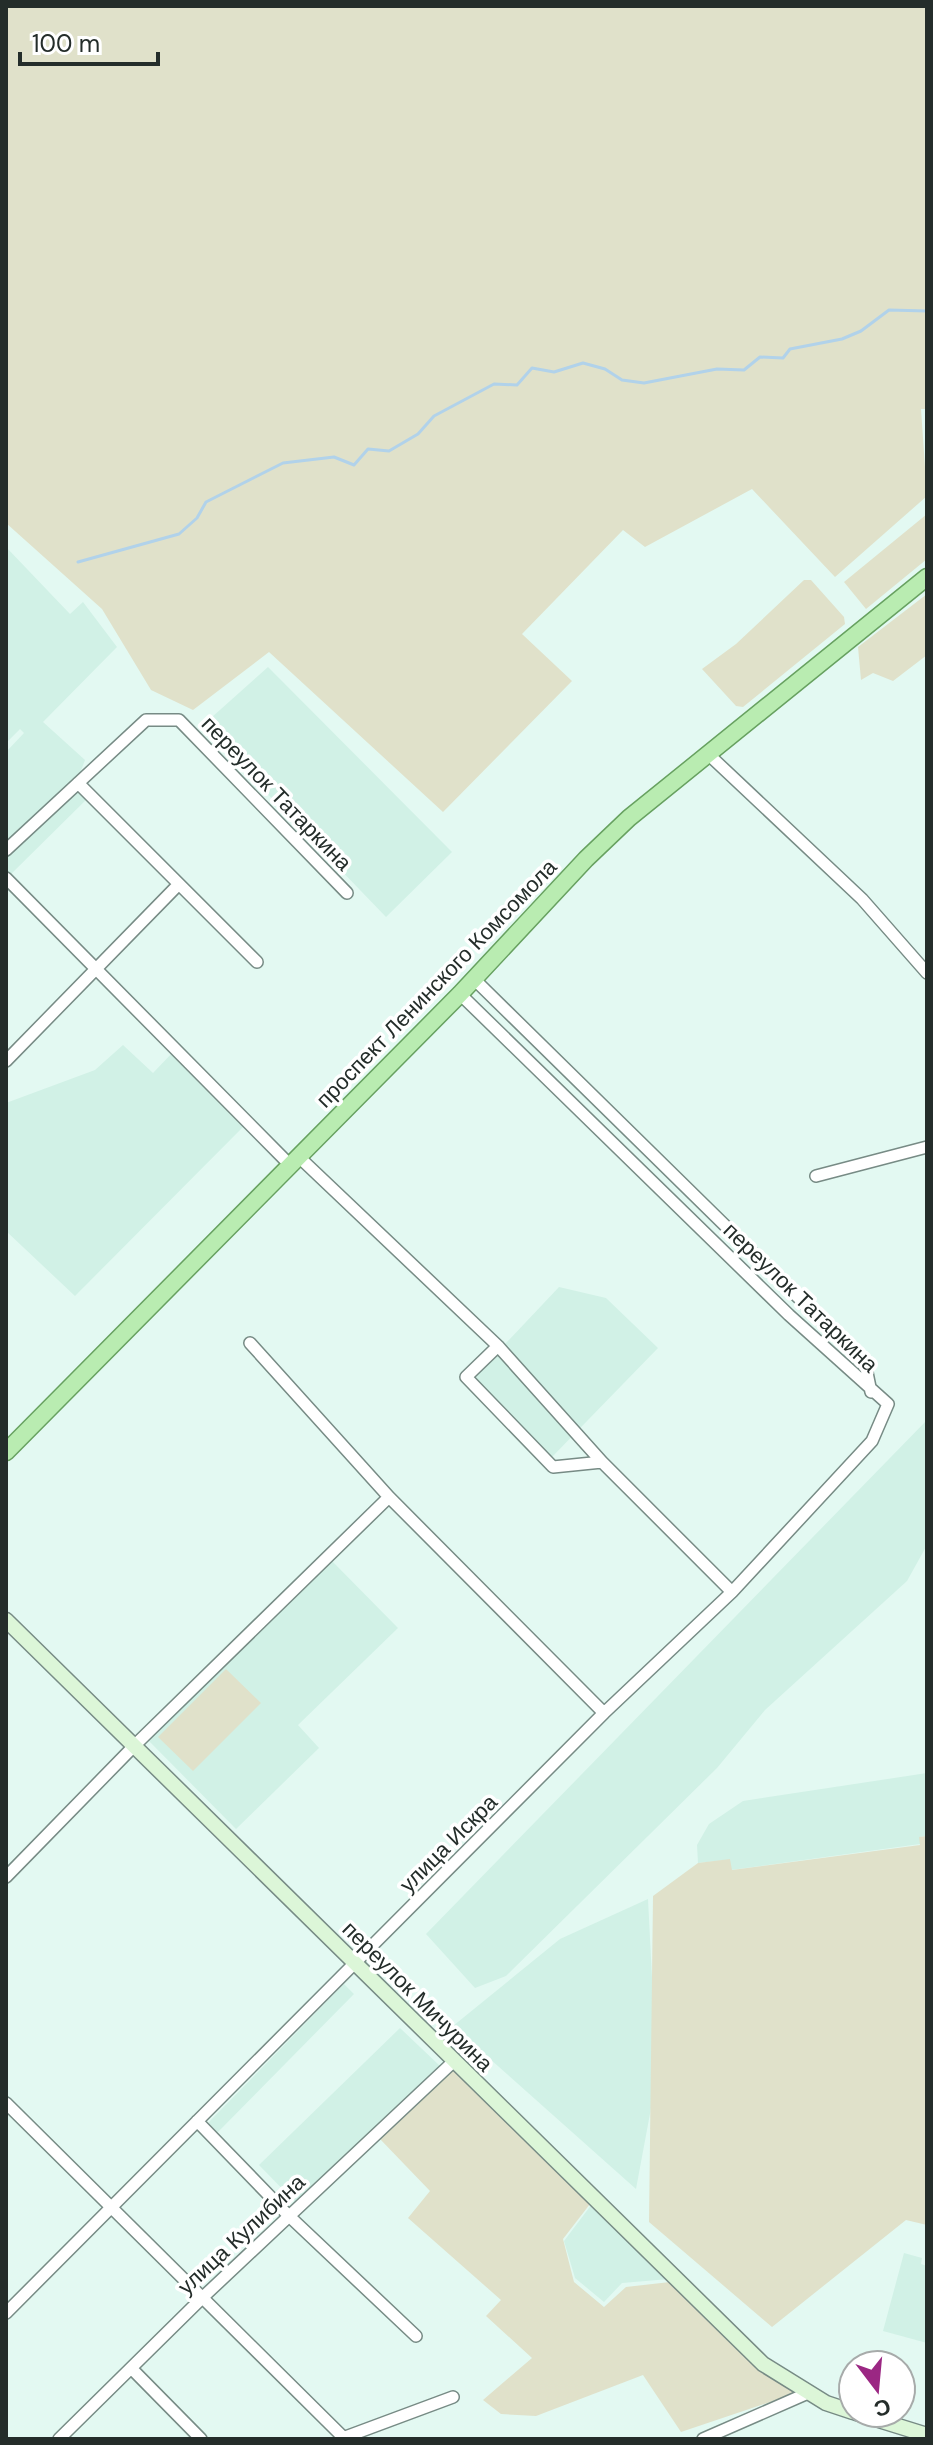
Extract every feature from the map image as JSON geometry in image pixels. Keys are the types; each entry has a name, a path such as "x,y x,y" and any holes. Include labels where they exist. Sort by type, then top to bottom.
{"main road":[{"name":"проспект Ленинского Комсомола","path":"6,1452 295,1162 629,818 927,577"},
{"name":"переулок Мичурина","path":"6,1620 763,2364 808,2393 837,2406"},
{"name":"переулок Мичурина","path":"907,2429 927,2435"}],"street":[{"name":"переулок Татаркина","path":"78,783 146,720 179,720 347,893"},
{"path":"707,753 833,870 927,973"},
{"path":"6,850 78,783 257,962"},
{"path":"6,878 295,1162 498,1346 602,1462 732,1592"},
{"path":"6,1061 179,884"},
{"name":"переулок Татаркина","path":"474,979 865,1363 871,1393"},
{"name":"переулок Татаркина","path":"460,994 871,1393"},
{"path":"816,1176 927,1147"},
{"path":"250,1343 389,1497 604,1713"},
{"path":"498,1346 466,1377 553,1467 602,1462"},
{"name":"улица Искра","path":"6,2313 604,1713 732,1592 872,1441 888,1404 871,1393"},
{"path":"6,1877 134,1746 389,1497"},
{"name":"улица Кулибина","path":"59,2439 202,2298 453,2062"},
{"path":"6,2103 342,2438 453,2397"},
{"path":"197,2121 289,2216 416,2336"},
{"path":"131,2368 201,2439"},
{"path":"703,2439 808,2393"}],"shaded area":[{"path":"6,6 927,6 927,409 921,409 927,496 835,577 752,489 645,547 623,530 522,634 572,681 443,812 269,652 193,710 151,690 102,609 6,523"},
{"path":"927,514 927,559 866,609 844,582"},
{"path":"6,547 70,614 83,602 117,647 43,722 85,760 77,781 92,794 6,879 6,752 24,733 20,729 6,743"},
{"path":"804,580 811,580 844,617 845,624 743,707 736,706 702,669 736,644"},
{"path":"927,594 927,655 893,681 873,673 861,680 858,647"},
{"path":"268,667 452,852 386,917 202,726"},
{"path":"123,1045 153,1073 174,1051 246,1124 75,1296 6,1231 6,1103 95,1070"},
{"path":"559,1287 606,1298 658,1348 552,1457 471,1380"},
{"path":"927,1420 927,1545 907,1581 765,1710 717,1768 506,1976 475,1988 426,1934"},
{"path":"331,1560 398,1628 298,1725 319,1748 236,1829 148,1740"},
{"path":"226,1669 261,1703 193,1771 158,1737"},
{"path":"927,1773 927,1836 920,1837 920,1844 731,1870 729,1860 698,1863 697,1845 709,1824 743,1801"},
{"path":"927,1836 927,2225 906,2220 772,2327 649,2222 653,1896 698,1863 730,1859 732,1870 920,1845 919,1837"},
{"path":"648,1899 657,2076 636,2189 453,2026 560,1939"},
{"path":"344,1984 354,1994 217,2133 207,2124"},
{"path":"400,2028 440,2066 295,2202 259,2165"},
{"path":"453,2067 590,2204 563,2239 574,2282 604,2307 626,2287 670,2282 797,2393 681,2432 643,2375 536,2416 501,2414 483,2400 532,2358 486,2316 501,2300 408,2218 430,2191 380,2139"},
{"path":"592,2204 669,2279 622,2283 604,2302 575,2278 564,2241"},
{"path":"904,2253 922,2258 921,2264 927,2266 927,2343 883,2331"}],"waterway":[{"path":"78,562 179,534 197,518 206,502 283,463 334,457 354,465 368,449 389,451 418,434 434,416 494,384 517,385 532,368 554,372 583,363 605,369 622,380 644,383 717,369 744,370 760,357 783,358 790,349 842,339 861,331 889,310 927,311"}]}
